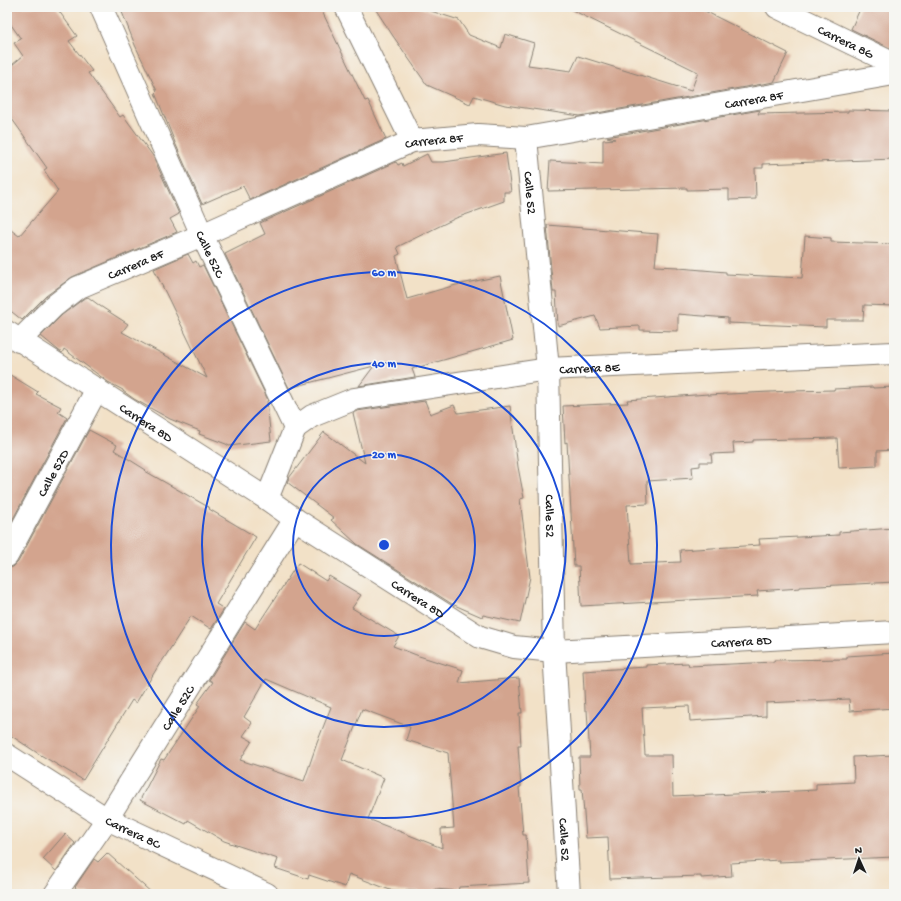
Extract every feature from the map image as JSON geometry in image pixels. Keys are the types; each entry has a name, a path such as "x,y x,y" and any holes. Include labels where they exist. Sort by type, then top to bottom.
{"street":[{"name":"Calle 52C","path":"101,7 202,235 295,428"},
{"path":"346,7 412,141"},
{"name":"Carrera 8G","path":"777,7 894,64"},
{"name":"Carrera 8F","path":"13,336 77,288 202,235 412,141 478,135 526,138 894,74"},
{"name":"Calle 52","path":"526,138 548,369 554,651 569,894"},
{"name":"Carrera 8D","path":"13,336 480,637 514,647 554,651 894,632"},
{"name":"Carrera 8E","path":"295,428 312,416 354,399 548,369 894,353"},
{"name":"Calle 52D","path":"7,556 97,390"},
{"path":"267,499 295,428"},
{"name":"Calle 52C","path":"55,894 107,819 295,519"},
{"name":"Carrera 8C","path":"7,755 107,819 267,894"}],"building":[{"path":"7,7 56,7 77,36 69,41 92,71 88,73 120,117 123,115 153,156 179,214 170,219 177,232 72,277 46,296 22,320 7,308 7,227 19,236 58,191 44,170 47,168 7,112 7,69 23,56 14,43 21,39 7,19"},
{"path":"120,7 320,7 365,101 368,100 386,139 250,200 243,186 202,204 155,93 157,91 135,45"},
{"path":"374,7 418,7 459,20 469,35 501,48 505,34 534,43 528,65 571,71 578,56 691,91 698,72 566,7 697,7 788,53 774,82 580,116 505,105 474,96 470,104 427,85"},
{"path":"861,7 894,7 894,50 851,29"},
{"path":"760,110 758,114 848,112 848,110 894,111 894,159 763,164 763,168 755,168 756,199 729,200 729,189 687,190 687,188 548,191 550,161 603,164 603,140 615,139 607,137"},
{"path":"506,153 511,192 504,192 504,201 456,218 397,247 400,254 396,256 407,299 456,285 500,276 513,340 412,369 415,377 359,386 374,366 289,388 225,254 265,234 260,223 396,162 398,165 402,163 403,166 427,154 431,162 444,162"},
{"path":"547,225 658,234 655,266 726,272 726,274 802,278 805,236 831,238 831,242 894,244 894,306 864,305 863,320 826,320 826,327 728,323 728,318 678,314 678,331 640,330 640,326 600,328 595,316 558,326 556,292 553,292"},
{"path":"188,254 193,263 196,261 199,267 203,265 268,400 271,441 229,446 199,434 200,431 170,419 134,399 123,390 108,382 64,349 62,353 41,336 62,315 83,299 88,297 128,324 122,332 207,378 154,269"},
{"path":"7,373 38,392 36,394 61,407 58,412 67,418 7,530"},
{"path":"894,387 894,450 877,451 877,466 839,468 837,438 753,440 753,442 733,443 734,453 711,454 712,462 700,462 700,466 692,467 693,478 647,481 648,504 627,505 631,564 681,562 680,550 760,545 759,539 839,535 839,532 894,528 894,582 757,591 758,596 581,606 579,566 574,566 567,442 565,443 563,406 628,403 627,400 708,394 834,390"},
{"path":"425,401 430,414 454,405 458,413 510,406 518,467 524,498 520,499 530,577 520,623 483,615 482,617 452,604 357,544 331,520 334,518 287,482 324,432 365,463 353,413 357,411"},
{"path":"89,430 117,445 114,450 146,470 145,471 210,508 209,509 256,537 216,604 224,609 211,629 191,616 136,703 132,700 83,780 7,733 7,568 13,567 18,562"},
{"path":"298,563 326,581 329,576 361,595 352,608 399,636 393,646 463,670 459,683 519,678 522,713 519,713 521,746 518,746 521,787 519,787 523,835 526,835 529,883 459,887 458,891 435,889 434,892 390,890 349,874 345,887 309,875 308,879 275,868 278,859 224,841 188,820 186,824 140,800 161,759 164,760 200,706 197,704 213,682 209,680 245,622 255,629","holes":["266,679 331,707 304,781 240,760 252,741 243,736 252,723 244,717","362,709 410,727 406,740 448,753 454,828 441,829 442,848 368,819 384,778 342,760"]},
{"path":"894,653 894,708 850,711 849,699 766,703 766,716 690,721 689,706 642,708 645,755 672,755 673,796 816,790 816,784 854,782 853,757 894,755 894,857 779,862 779,860 731,863 732,876 701,878 701,876 610,879 608,837 586,838 582,789 580,789 579,757 590,757 583,671 688,663 689,666 774,662 774,660 847,659 847,656"},
{"path":"65,834 75,843 56,871 43,859"},
{"path":"107,853 153,894 82,894 75,887 94,859 98,862"}]}
